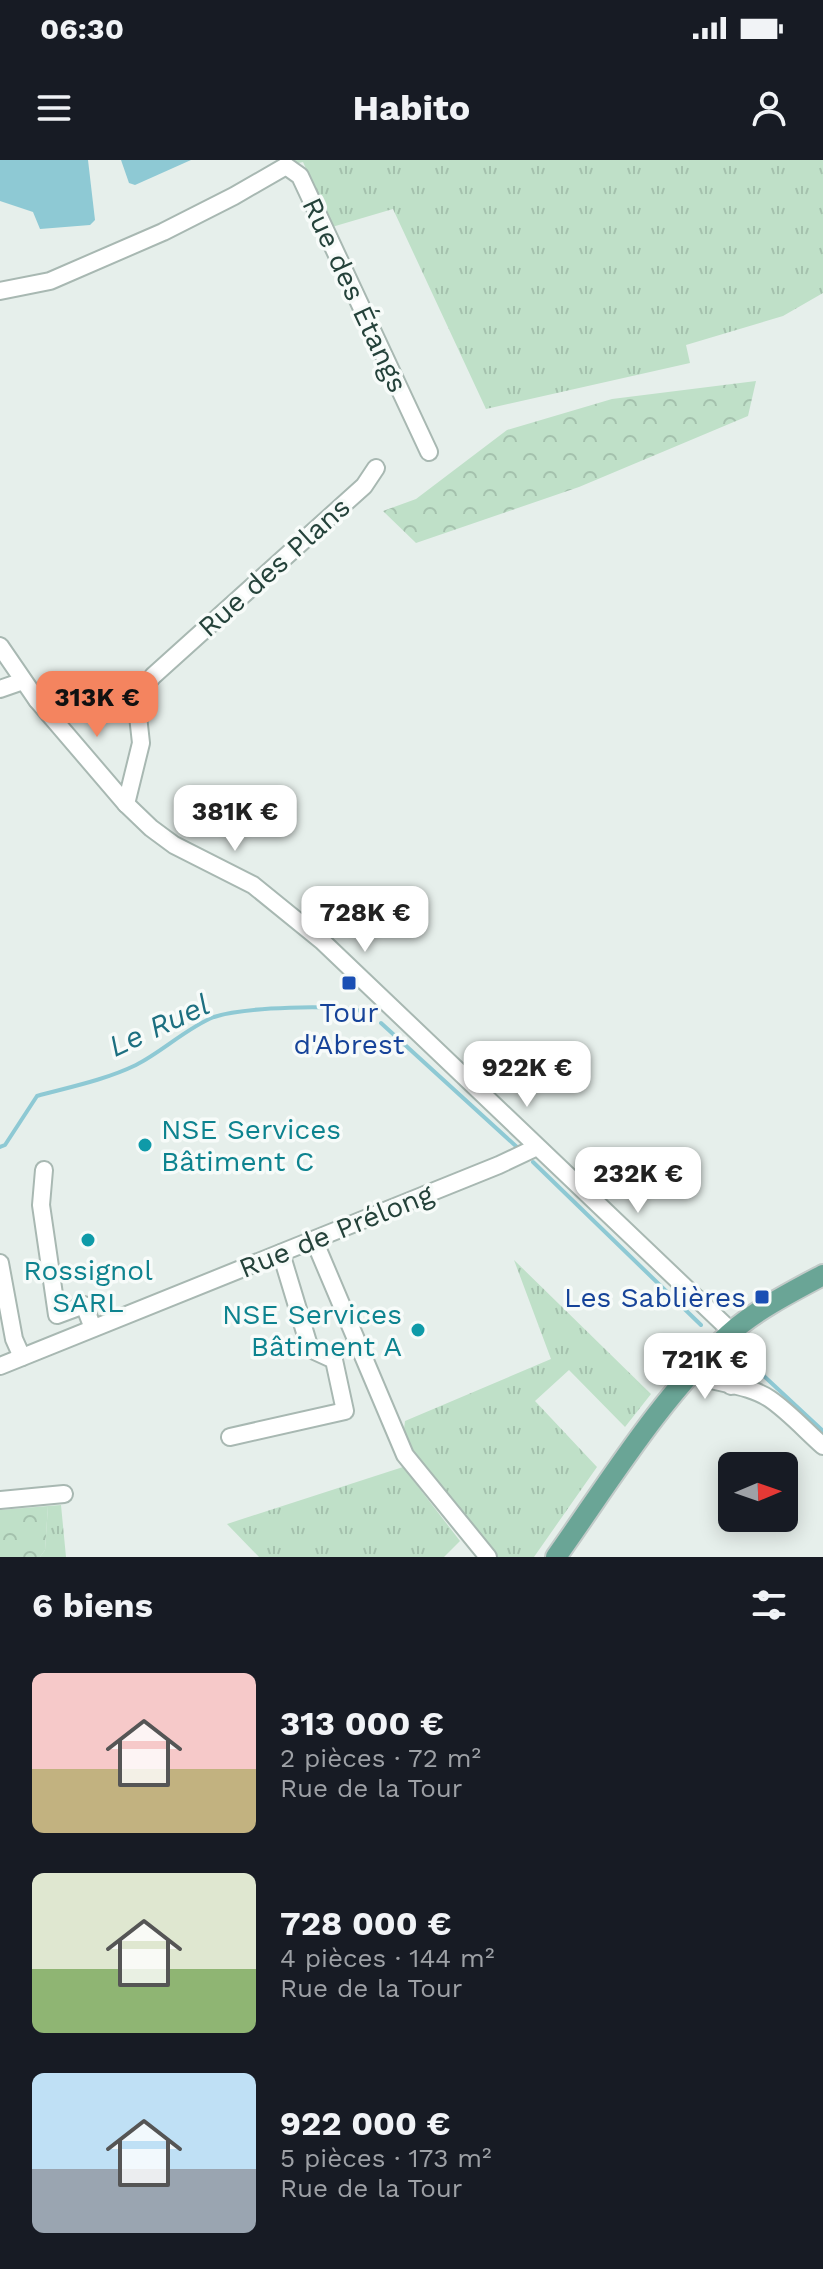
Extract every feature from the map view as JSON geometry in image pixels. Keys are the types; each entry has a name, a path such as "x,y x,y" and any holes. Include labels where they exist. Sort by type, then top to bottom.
{"main road":[{"path":"556,1557 645,1430 691,1374 732,1332 786,1295 823,1275"}],"street":[{"name":"Rue des Étangs","path":"0,291 50,281 163,232 286,166 300,176 429,452"},
{"name":"Rue des Plans","path":"136,698 153,676 364,486 376,468"},
{"path":"0,646 37,700 126,804 151,828 174,845 253,885 322,941 732,1332"},
{"path":"0,689 23,681"},
{"path":"37,700 43,698 79,708 101,707 136,698 141,743 126,804"},
{"name":"Rue de Prélong","path":"0,1366 537,1147"},
{"path":"44,1170 41,1205 57,1315 84,1305 93,1328"},
{"path":"314,1240 405,1455 488,1557"},
{"path":"230,1437 345,1411 334,1360 310,1349 281,1253"},
{"path":"0,1263 14,1339 22,1357"},
{"path":"712,1352 715,1363 731,1386"},
{"path":"691,1374 770,1399 823,1446"},
{"path":"0,1500 64,1494"}],"green space":[{"path":"295,160 823,160 823,293 783,316 686,345 690,363 486,409 393,209 332,227 303,162 286,166"},
{"path":"756,381 748,416 579,487 416,543 383,511 416,499 507,430 612,399"},
{"path":"514,1260 651,1394 625,1427 569,1370 535,1401 597,1467 534,1557 496,1557 403,1437 405,1421 551,1359"},
{"path":"403,1467 460,1541 444,1557 259,1557 227,1524"},
{"path":"61,1505 66,1557 40,1557 45,1550 48,1506"},
{"path":"48,1506 45,1550 40,1557 0,1557 0,1510"}],"water":[{"path":"0,160 88,160 95,220 90,225 40,229 33,212 0,201"},
{"path":"121,160 191,160 135,185 129,183"}],"waterway":[{"name":"Le Ruel","path":"0,1147 5,1145 37,1096 124,1070 146,1060 214,1017 290,1008 366,1012"},
{"name":"Le Ruel","path":"381,1023 518,1148"},
{"name":"Le Ruel","path":"533,1162 701,1325"},
{"name":"Le Ruel","path":"737,1351 823,1431"}],"place":[{"name":"Tour d'Abrest","path":"349,983"},
{"name":"NSE Services Bâtiment C","path":"145,1145"},
{"name":"Rossignol SARL","path":"88,1240"},
{"name":"Les Sablières","path":"762,1297"},
{"name":"NSE Services Bâtiment A","path":"418,1330"}]}
